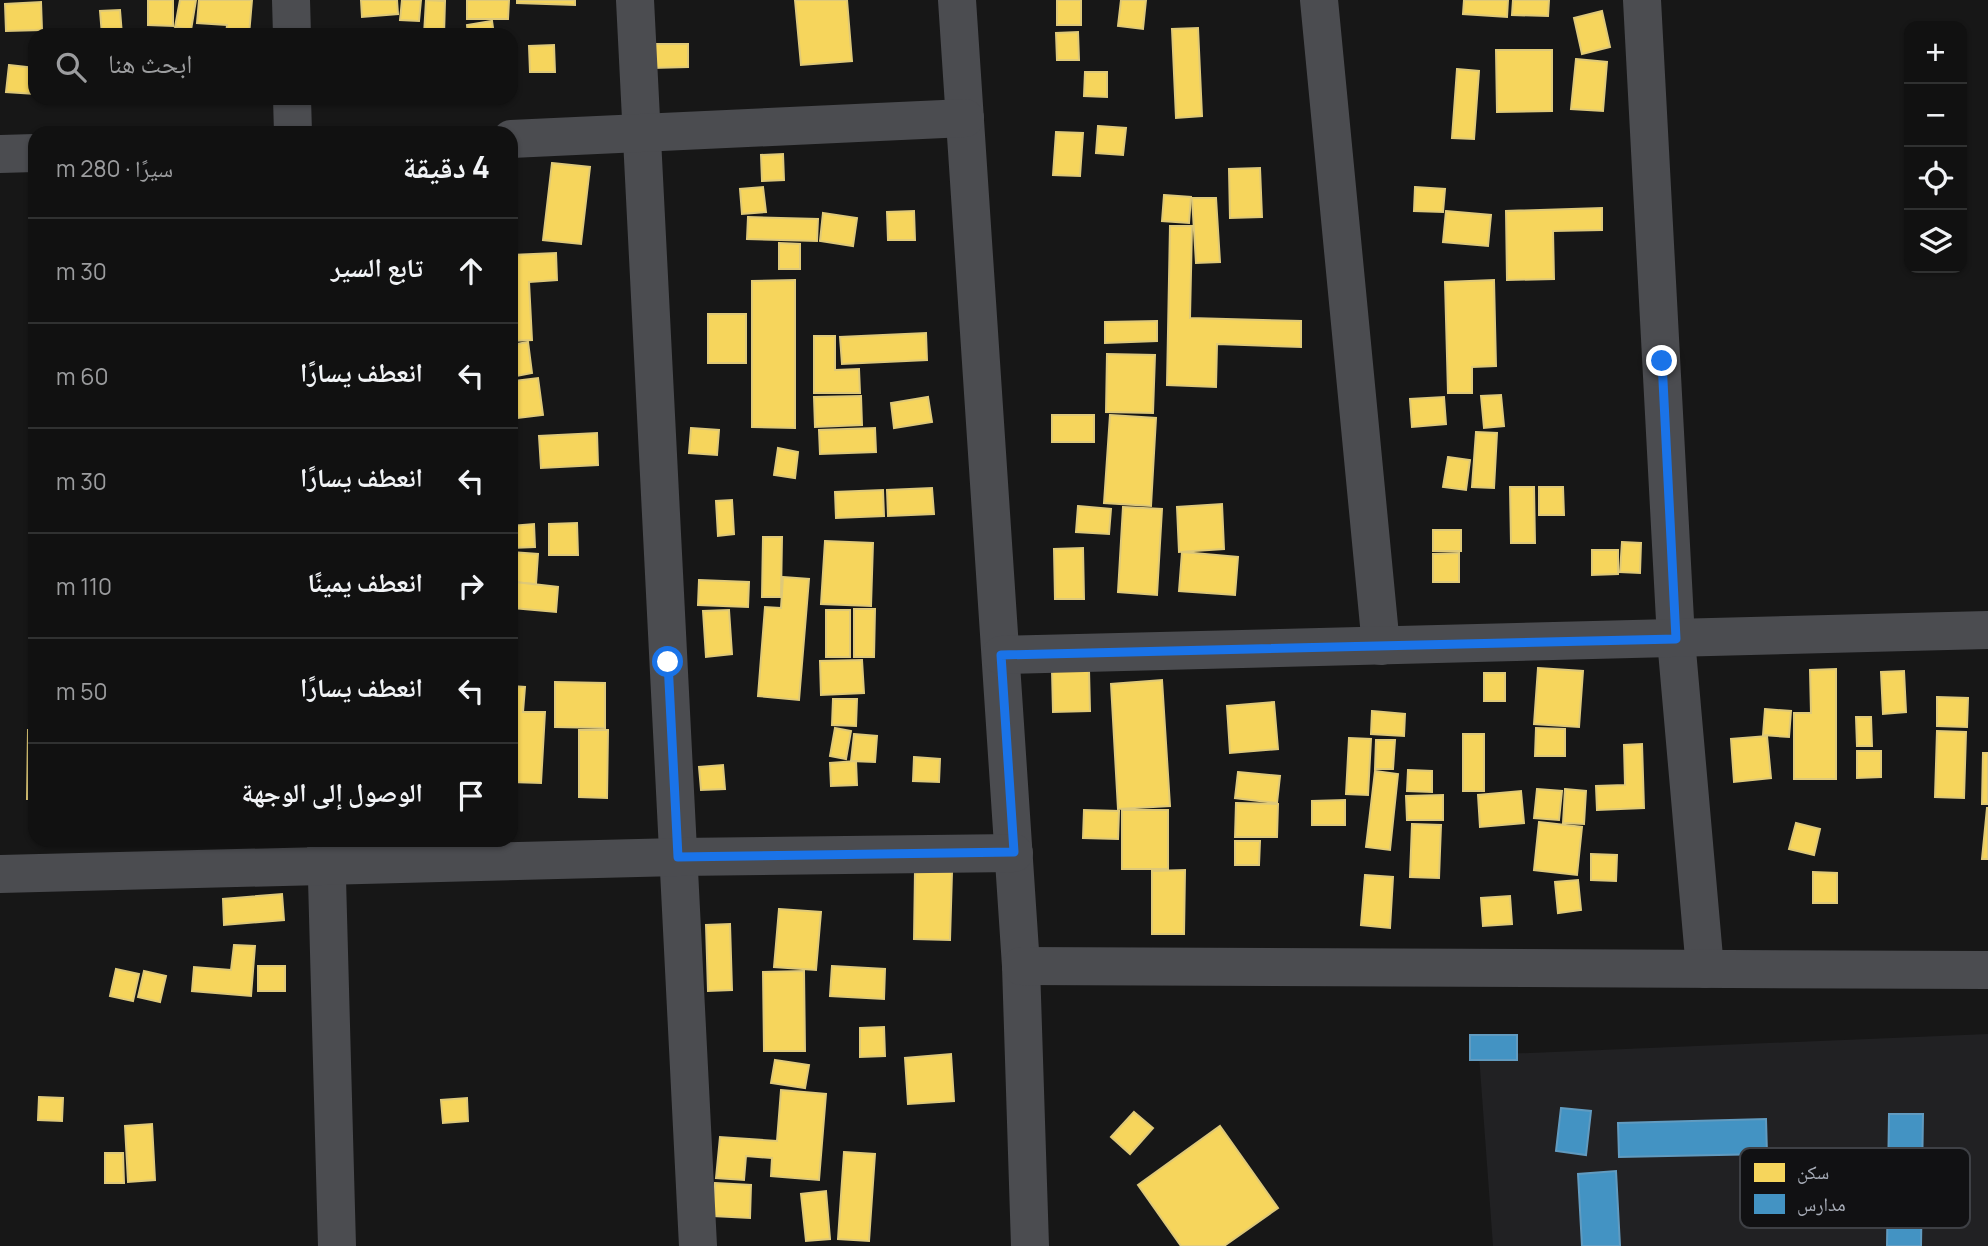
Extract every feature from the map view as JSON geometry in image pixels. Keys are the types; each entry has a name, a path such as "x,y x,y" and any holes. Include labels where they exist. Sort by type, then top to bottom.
{"street":[{"path":"291,0 292,28"},
{"path":"635,0 698,1246"},
{"path":"957,0 1021,966 1030,1246"},
{"path":"1319,0 1381,646"},
{"path":"1642,0 1676,639 1705,969"},
{"path":"292,105 293,126"},
{"path":"518,139 965,118"},
{"path":"0,154 28,153"},
{"path":"1001,655 1988,630"},
{"path":"0,874 326,853 678,857 1014,852"},
{"path":"326,853 337,1246"},
{"path":"1021,966 1988,970"}],"shaded area":[{"path":"1988,1034 1988,1246 1493,1246 1479,1055"}],"building: سكن":[{"path":"148,0 173,0 173,26 148,25"},
{"path":"180,0 196,0 191,28 175,27"},
{"path":"199,0 252,0 250,28 227,28 227,25 197,23"},
{"path":"361,0 397,0 398,14 362,17"},
{"path":"402,0 421,0 419,21 400,20"},
{"path":"426,0 445,1 444,28 424,28"},
{"path":"467,0 509,0 508,19 467,19"},
{"path":"517,0 575,0 575,5 517,3"},
{"path":"795,0 847,0 852,61 801,65"},
{"path":"1057,0 1081,0 1081,25 1057,25"},
{"path":"1121,0 1146,0 1143,29 1118,26"},
{"path":"1464,0 1508,0 1507,17 1463,14"},
{"path":"1513,0 1549,0 1548,16 1512,15"},
{"path":"41,2 42,28 6,31 5,4"},
{"path":"120,10 121,28 101,28 100,11"},
{"path":"1602,11 1610,47 1582,54 1574,18"},
{"path":"492,21 493,28 467,28 467,25"},
{"path":"1198,28 1202,116 1176,118 1172,29"},
{"path":"1078,32 1079,60 1057,60 1056,33"},
{"path":"652,44 688,44 688,67 652,68"},
{"path":"554,45 555,72 530,72 529,46"},
{"path":"1496,50 1552,50 1552,111 1497,112"},
{"path":"1576,59 1607,62 1603,111 1571,109"},
{"path":"9,65 28,67 28,94 6,92"},
{"path":"1457,69 1479,71 1474,139 1452,138"},
{"path":"1085,72 1107,72 1107,97 1084,96"},
{"path":"1098,126 1126,128 1123,155 1096,153"},
{"path":"1056,132 1083,133 1080,176 1053,175"},
{"path":"783,154 784,180 762,181 761,155"},
{"path":"552,163 590,167 581,244 543,240"},
{"path":"1260,168 1262,217 1230,218 1229,169"},
{"path":"763,187 766,212 742,214 740,189"},
{"path":"1415,187 1445,189 1443,212 1414,211"},
{"path":"1164,195 1191,197 1189,223 1162,221"},
{"path":"1192,198 1216,198 1220,262 1196,263"},
{"path":"1602,208 1602,230 1553,231 1554,279 1507,280 1506,211"},
{"path":"914,211 915,240 888,240 887,212"},
{"path":"1446,211 1491,215 1488,246 1443,242"},
{"path":"823,213 857,218 853,246 820,241"},
{"path":"748,217 818,219 817,241 747,239"},
{"path":"1170,226 1192,226 1190,318 1301,321 1301,347 1217,344 1216,387 1167,385"},
{"path":"779,243 800,244 800,269 779,269"},
{"path":"556,253 557,280 529,282 532,340 518,341 518,255"},
{"path":"795,280 795,428 752,427 752,281"},
{"path":"1494,280 1496,366 1472,367 1472,393 1448,393 1445,282"},
{"path":"708,314 746,314 746,363 708,363"},
{"path":"1157,321 1157,341 1105,343 1105,322"},
{"path":"926,333 927,360 842,364 840,337"},
{"path":"814,336 835,336 835,370 859,369 860,393 814,393"},
{"path":"528,342 532,373 518,376 518,344"},
{"path":"1107,354 1155,355 1153,413 1106,412"},
{"path":"538,378 543,415 518,418 518,380"},
{"path":"1501,395 1504,426 1484,428 1481,396"},
{"path":"861,396 862,425 815,427 814,397"},
{"path":"928,397 932,422 894,428 891,403"},
{"path":"1444,397 1446,424 1412,427 1410,399"},
{"path":"1052,415 1094,415 1094,442 1052,442"},
{"path":"1110,415 1156,418 1151,506 1104,503"},
{"path":"691,428 719,430 717,455 689,453"},
{"path":"875,428 876,452 820,454 819,430"},
{"path":"1476,432 1497,433 1494,488 1472,487"},
{"path":"597,433 598,465 541,468 539,436"},
{"path":"778,448 798,452 795,478 774,475"},
{"path":"1448,457 1470,460 1466,490 1443,487"},
{"path":"1510,487 1534,487 1535,543 1511,543"},
{"path":"1539,487 1563,487 1564,515 1539,515"},
{"path":"932,488 934,514 888,516 887,490"},
{"path":"883,490 884,516 836,518 835,492"},
{"path":"732,500 734,534 718,536 716,501"},
{"path":"1222,504 1224,549 1179,552 1177,507"},
{"path":"1078,506 1111,509 1109,534 1076,532"},
{"path":"1123,507 1162,509 1157,595 1118,592"},
{"path":"577,523 578,555 549,555 549,524"},
{"path":"534,524 535,547 518,548 518,525"},
{"path":"1433,530 1461,530 1461,551 1433,551"},
{"path":"763,537 782,537 781,597 762,597"},
{"path":"825,541 873,543 871,606 821,604"},
{"path":"1622,542 1641,543 1640,573 1620,572"},
{"path":"1083,548 1084,599 1055,599 1054,549"},
{"path":"1592,550 1618,550 1618,574 1592,575"},
{"path":"1182,552 1238,557 1235,595 1179,591"},
{"path":"518,553 538,554 536,584 518,583"},
{"path":"1459,553 1459,582 1433,582 1433,554"},
{"path":"783,577 809,579 799,700 758,696 765,607 781,608"},
{"path":"699,580 749,582 748,607 698,605"},
{"path":"518,582 558,587 556,612 518,608"},
{"path":"854,609 875,609 874,657 854,657"},
{"path":"729,610 732,654 706,657 703,611"},
{"path":"826,610 850,610 850,657 826,657"},
{"path":"862,660 864,693 821,695 820,661"},
{"path":"1538,668 1583,671 1579,727 1534,724"},
{"path":"1836,669 1836,779 1794,779 1794,713 1811,713 1810,670"},
{"path":"1052,670 1089,670 1090,711 1053,712"},
{"path":"1904,671 1906,712 1883,714 1881,672"},
{"path":"1484,673 1505,673 1505,701 1484,701"},
{"path":"1162,680 1170,806 1118,809 1111,684"},
{"path":"555,682 605,683 605,728 555,727"},
{"path":"518,686 525,687 523,712 545,712 541,783 518,782"},
{"path":"1937,697 1968,698 1967,727 1937,726"},
{"path":"833,699 857,699 856,726 832,725"},
{"path":"1274,702 1278,749 1230,753 1227,706"},
{"path":"1765,709 1791,711 1789,737 1763,735"},
{"path":"1372,711 1405,714 1404,736 1371,734"},
{"path":"1856,717 1871,717 1872,746 1857,746"},
{"path":"835,728 851,731 846,759 830,756"},
{"path":"1536,728 1565,729 1565,756 1535,756"},
{"path":"28,730 28,799 27,799"},
{"path":"579,730 608,730 607,798 579,797"},
{"path":"1937,731 1966,732 1964,798 1935,797"},
{"path":"854,734 877,736 875,762 851,761"},
{"path":"1463,734 1484,734 1484,791 1463,791"},
{"path":"1767,736 1771,778 1734,782 1731,739"},
{"path":"1349,738 1371,739 1368,795 1346,794"},
{"path":"1376,740 1395,740 1393,769 1375,769"},
{"path":"1642,744 1644,808 1597,810 1596,786 1625,785 1624,745"},
{"path":"1857,751 1881,751 1881,777 1857,778"},
{"path":"1983,753 1988,753 1988,804 1982,804"},
{"path":"914,757 940,759 939,782 913,781"},
{"path":"856,761 857,785 831,786 830,763"},
{"path":"723,765 725,789 701,790 699,767"},
{"path":"1408,770 1432,771 1432,792 1407,791"},
{"path":"1375,771 1398,774 1390,850 1366,847"},
{"path":"1238,772 1280,776 1277,803 1235,798"},
{"path":"1537,789 1562,791 1559,820 1534,818"},
{"path":"1565,789 1586,791 1584,824 1563,823"},
{"path":"1521,791 1524,823 1480,827 1478,795"},
{"path":"1443,795 1443,820 1407,820 1406,796"},
{"path":"1345,800 1345,825 1312,825 1312,801"},
{"path":"1236,803 1278,804 1277,837 1235,837"},
{"path":"1987,808 1988,859 1982,859"},
{"path":"1084,810 1119,811 1118,839 1083,838"},
{"path":"1122,810 1168,810 1168,869 1122,869"},
{"path":"1539,822 1582,827 1577,875 1534,870"},
{"path":"1796,823 1820,829 1814,855 1789,849"},
{"path":"1412,824 1441,825 1439,878 1410,877"},
{"path":"1235,841 1260,841 1259,865 1235,865"},
{"path":"1591,854 1617,855 1616,881 1591,880"},
{"path":"1185,870 1184,934 1152,934 1152,871"},
{"path":"915,871 952,872 950,940 914,939"},
{"path":"1813,872 1837,873 1837,903 1813,903"},
{"path":"1365,875 1393,877 1390,928 1361,925"},
{"path":"1578,880 1581,910 1558,913 1555,882"},
{"path":"282,894 284,920 224,925 223,899"},
{"path":"1510,896 1512,924 1483,926 1481,898"},
{"path":"779,909 821,912 816,970 774,967"},
{"path":"730,924 732,990 708,991 706,925"},
{"path":"234,945 255,946 251,996 192,991 194,967 231,970"},
{"path":"258,966 285,966 285,991 258,991"},
{"path":"832,966 885,969 884,999 830,996"},
{"path":"116,969 139,974 133,1001 110,996"},
{"path":"144,971 166,976 160,1002 138,997"},
{"path":"804,971 805,1051 764,1051 763,972"},
{"path":"884,1027 885,1056 860,1057 860,1028"},
{"path":"951,1054 954,1101 908,1104 905,1058"},
{"path":"775,1060 809,1065 805,1088 771,1083"},
{"path":"781,1090 826,1094 819,1180 771,1176 772,1158 746,1156 744,1180 716,1178 720,1137 777,1141"},
{"path":"39,1097 63,1098 62,1121 38,1120"},
{"path":"467,1098 468,1121 443,1123 441,1100"},
{"path":"1134,1112 1153,1128 1130,1154 1111,1137"},
{"path":"152,1124 155,1180 128,1182 125,1126"},
{"path":"1220,1126 1278,1208 1224,1246 1181,1246 1138,1185"},
{"path":"844,1152 875,1154 869,1241 838,1239"},
{"path":"105,1153 123,1153 124,1183 105,1183"},
{"path":"715,1183 751,1185 750,1218 713,1216"},
{"path":"826,1191 830,1239 806,1241 801,1194"}],"building: مدارس":[{"path":"1470,1035 1517,1035 1517,1060 1470,1060"},
{"path":"1561,1108 1591,1111 1586,1155 1556,1151"},
{"path":"1889,1114 1923,1114 1922,1148 1888,1148"},
{"path":"1766,1119 1767,1148 1740,1148 1740,1155 1619,1157 1618,1123"},
{"path":"1616,1171 1620,1246 1582,1246 1578,1174"},
{"path":"1887,1228 1921,1228 1921,1246 1887,1246"}],"route":[{"path":"668,662 678,857 1014,852 1001,655 1676,639 1662,361"}]}
